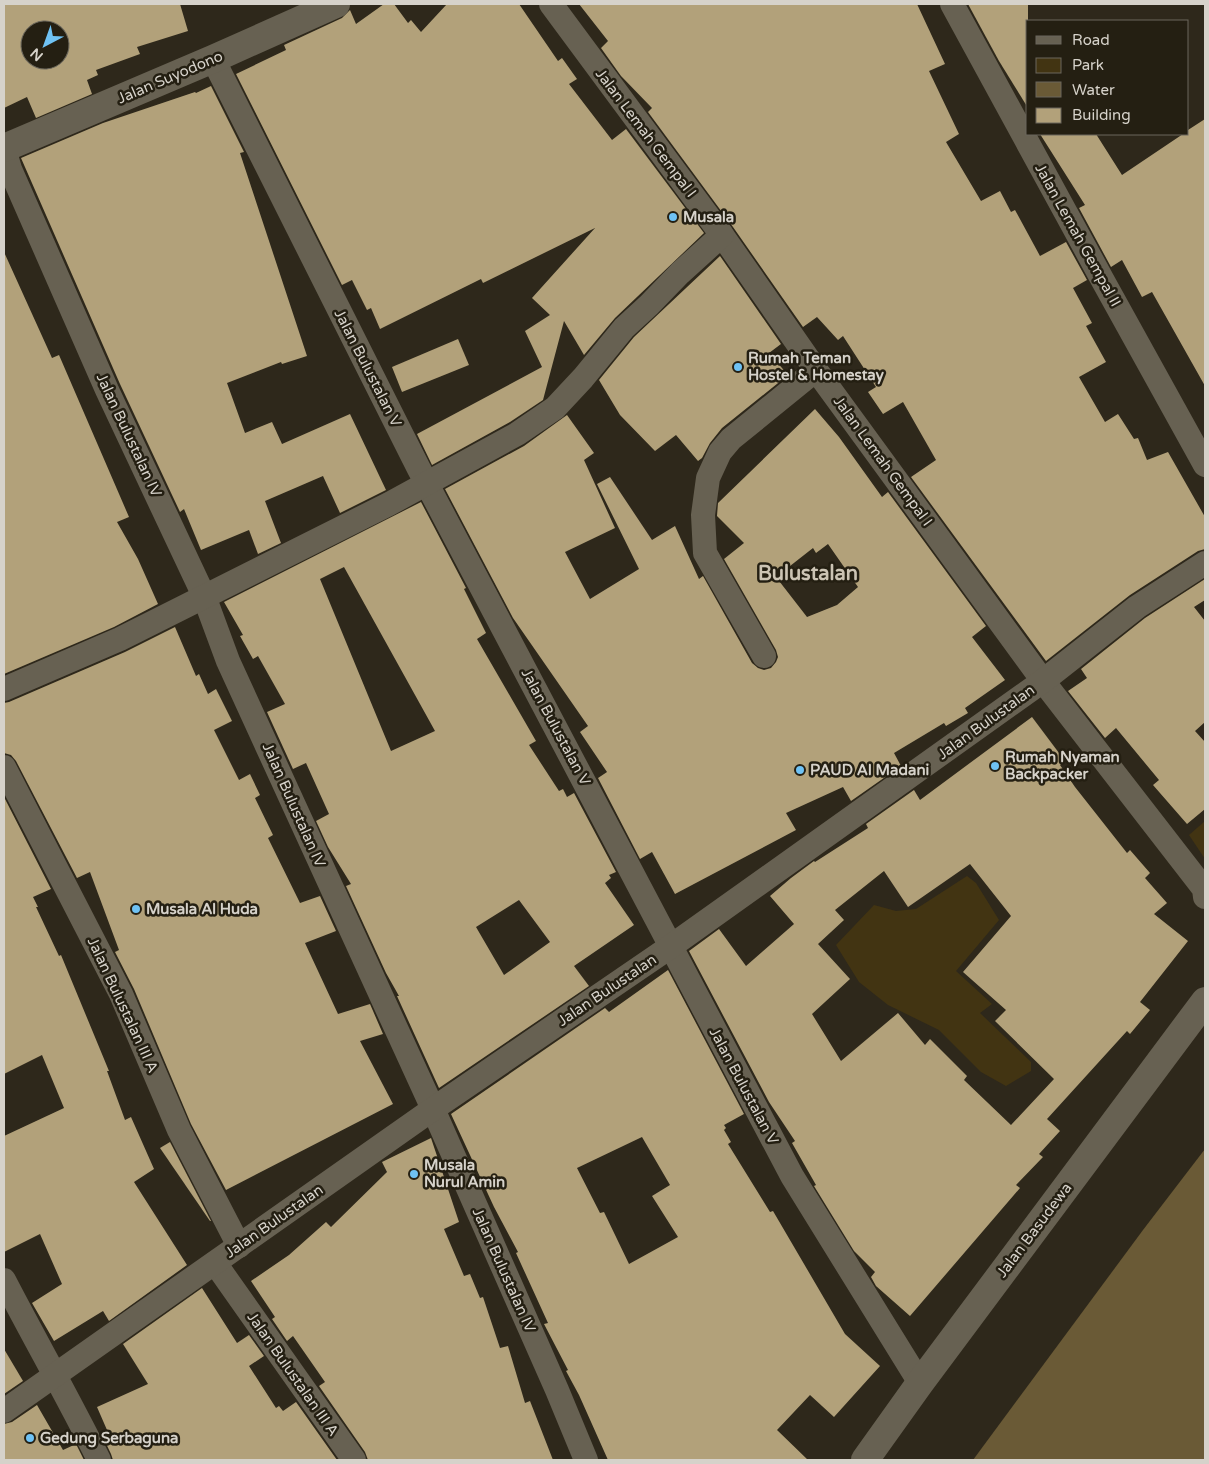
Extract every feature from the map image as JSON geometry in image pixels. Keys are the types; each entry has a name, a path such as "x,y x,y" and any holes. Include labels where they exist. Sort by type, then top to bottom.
{"street":[{"name":"Jalan Suyodono","path":"4,148 213,59 336,4"},
{"name":"Jalan Lemah Gempal I","path":"551,4 722,235 816,370 1043,681 1205,892"},
{"name":"Jalan Lemah Gempal II","path":"952,4 1205,464"},
{"name":"Jalan Bulustalan V","path":"213,59 428,483 670,947 792,1176 920,1383"},
{"name":"Jalan Bulustalan IV","path":"4,148 10,169 107,390 204,596 228,661 433,1109 586,1460"},
{"path":"4,689 120,639 428,483 517,434 555,408 624,328 722,235"},
{"path":"764,656 705,553 703,514 706,486 720,452 731,439 816,370"},
{"name":"Jalan Bulustalan","path":"4,1411 433,1109 670,947 1043,681 1137,607 1205,563"},
{"name":"Jalan Bulustalan III A","path":"4,767 121,994 180,1130 239,1246"},
{"name":"Jalan Basudewa","path":"864,1460 1205,1001"},
{"name":"Jalan Bulustalan III A","path":"215,1263 354,1460"},
{"path":"4,1280 99,1460"}],"green space":[{"path":"1205,821 1205,859 1189,835"},
{"path":"967,876 976,883 999,920 956,971 992,1004 980,1013 1031,1062 1031,1071 1006,1086 981,1072 939,1030 888,1005 859,982 836,945 874,905 896,911 916,909"}],"water":[{"path":"1205,1149 1205,1460 973,1460 1143,1230"}],"building":[{"path":"4,4 180,4 188,31 137,47 140,54 96,70 98,75 87,80 92,94 36,118 27,97 4,108"},
{"path":"384,4 394,4 408,23 411,20 421,32 447,4 519,4 558,61 562,58 577,79 569,84 612,140 626,129 704,233 615,318 584,355 564,321 543,400 510,422 432,465 417,434 542,367 525,331 550,315 532,298 595,228 483,283 481,279 380,329 371,308 367,310 352,280 342,285 236,74 286,50 284,45 342,18 350,10 356,24"},
{"path":"579,4 917,4 945,64 929,71 959,134 946,142 981,201 1000,191 1011,212 1015,210 1040,256 1066,242 1087,280 1073,288 1092,323 1086,326 1106,362 1079,377 1105,422 1118,414 1134,439 1138,438 1147,460 1168,452 1205,517 1205,549 1198,551 1130,595 1046,661 911,477 936,460 903,402 883,414 868,392 876,387 843,336 838,340 817,317 803,327 733,227 648,112 652,108 621,76 601,48 608,41"},
{"path":"968,4 1028,4 1028,20 1026,20 1026,105 999,61"},
{"path":"211,86 244,152 240,153 307,356 282,364 281,362 227,383 245,433 272,422 282,444 350,414 386,490 340,513 323,476 265,501 281,543 258,554 249,530 201,550 184,509 180,512 120,384 21,158 103,123 196,93"},
{"path":"1205,119 1205,386 1152,292 1142,297 1122,260 1111,267 1079,208 1085,205 1041,135 1097,135 1122,175 1182,135 1189,135 1189,129"},
{"path":"4,252 52,358 59,355 129,517 117,522 138,559 158,604 114,627 4,674"},
{"path":"720,256 781,344 769,353 788,375 722,428 698,461 676,435 655,451 620,415 599,380 634,337"},
{"path":"458,339 469,365 402,392 392,367"},
{"path":"815,409 839,437 882,497 888,492 986,626 972,637 1005,680 965,708 968,713 946,726 944,723 894,753 901,766 851,801 843,787 786,813 796,830 675,894 652,852 640,859 598,778 607,772 580,732 588,726 513,618 445,489 524,446 567,415 594,453 584,460 615,528 565,552 590,599 639,569 597,484 610,477 652,540 675,526 699,579 703,576 752,663 764,670 771,668 778,657 776,650 724,559 744,543 717,516 718,503","holes":["828,544 858,587 837,605 807,617 776,577 813,548 816,553"]},
{"path":"421,502 466,588 464,589 486,633 477,639 536,741 529,745 559,791 563,789 567,797 574,793 616,872 609,875 611,878 605,883 634,925 574,966 589,986 439,1088 397,996 399,996 386,973 346,886 351,884 328,847 316,821 329,814 306,763 293,769 267,712 285,704 258,656 253,659 240,636 243,635 224,602","holes":["344,567 435,731 391,751 320,579","519,900 550,942 504,975 476,927"]},
{"path":"1205,579 1205,600 1194,607 1205,621 1205,722 1195,731 1205,742 1205,809 1187,824 1153,785 1159,780 1116,728 1105,738 1068,691 1087,678 1081,669 1145,618"},
{"path":"175,627 196,676 199,674 208,694 216,689 232,721 214,730 239,780 250,774 260,795 255,798 273,835 268,838 300,903 320,896 336,931 305,943 338,1014 370,1004 383,1034 360,1041 393,1104 226,1190 191,1124 134,989 115,952 119,950 90,872 77,878 16,761 11,755 4,753 4,703 125,652"},
{"path":"1032,717 1065,761 1060,765 1075,787 1127,853 1130,850 1150,873 1145,878 1167,903 1154,914 1188,941 1140,1002 1150,1010 1130,1034 1127,1031 1047,1119 1060,1131 1039,1154 1043,1157 1016,1185 1020,1188 910,1316 876,1286 871,1277 875,1272 854,1251 814,1186 816,1185 792,1143 795,1141 769,1102 689,951 719,929 746,966 794,924 770,896 814,861 868,828 866,824 914,790 920,800","holes":["970,864 1011,916 963,972 1006,1010 995,1021 1054,1079 1011,1125 964,1080 967,1076 930,1039 925,1045 898,1013 841,1061 812,1014 850,979 818,944 844,920 835,910 884,871 908,907"]},
{"path":"4,797 51,889 33,897 38,907 36,907 59,956 61,955 109,1071 107,1071 125,1120 131,1117 154,1169 134,1182 187,1265 109,1321 103,1311 54,1341 32,1303 62,1284 40,1234 4,1252 4,1136 64,1108 42,1055 4,1074"},
{"path":"668,970 744,1114 724,1125 726,1128 724,1130 731,1142 728,1144 770,1212 773,1211 845,1334 880,1366 834,1417 810,1395 777,1430 808,1460 608,1460 579,1395 566,1371 568,1370 544,1324 548,1323 516,1253 518,1252 494,1207 451,1114 605,1008 609,1012","holes":["642,1137 670,1185 652,1196 678,1237 629,1264 604,1212 600,1213 577,1168"]},
{"path":"431,1138 459,1222 444,1229 464,1276 470,1274 480,1298 483,1297 500,1348 508,1346 525,1403 530,1401 553,1460 368,1460 365,1452 319,1386 325,1382 293,1336 287,1341 272,1319 275,1317 251,1281 289,1255 326,1222 331,1227 387,1172 382,1162"},
{"path":"170,1142 211,1221 160,1148"},
{"path":"202,1288 237,1343 249,1335 264,1356 249,1366 276,1408 279,1406 283,1411 296,1402 337,1460 113,1460 101,1433 107,1430 97,1407 148,1384 123,1344"},
{"path":"4,1349 23,1381 4,1394"},
{"name":"Gedung Serbaguna","path":"37,1405 63,1450 76,1444 84,1460 4,1460 4,1424 12,1422"}],"place":[{"name":"Musala","path":"673,217"},
{"name":"Rumah Teman Hostel & Homestay","path":"738,367"},
{"name":"Rumah Nyaman Backpacker","path":"995,766"},
{"name":"PAUD Al Madani","path":"800,770"},
{"name":"Musala Al Huda","path":"136,909"},
{"name":"Musala Nurul Amin","path":"414,1174"},
{"name":"Gedung Serbaguna","path":"30,1438"}],"district":[{"name":"Bulustalan","path":"808,573"}]}
